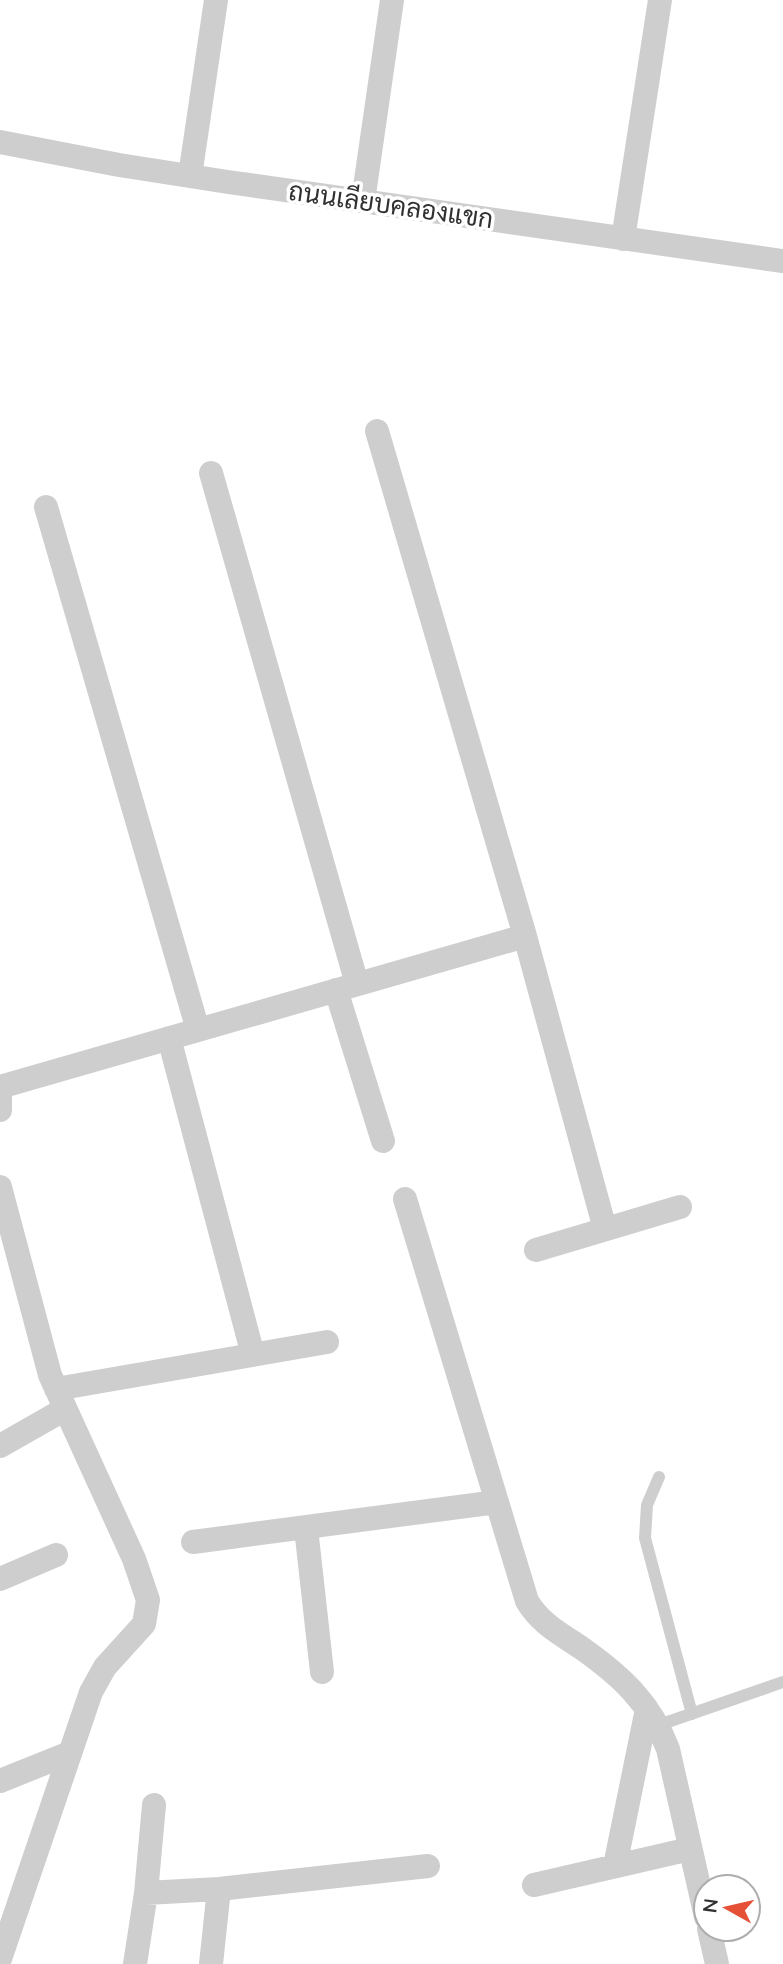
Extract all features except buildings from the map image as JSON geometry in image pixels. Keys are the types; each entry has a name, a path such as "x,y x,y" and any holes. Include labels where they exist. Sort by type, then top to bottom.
{"street":[{"path":"190,176 216,0"},
{"path":"363,201 392,0"},
{"path":"623,239 660,0"},
{"name":"ถนนเลียบคลองแขก","path":"0,142 190,176 783,261"},
{"path":"377,431 526,936 605,1229"},
{"path":"211,473 347,987 383,1140"},
{"path":"46,507 198,1030"},
{"path":"0,1087 526,936"},
{"path":"169,1038 253,1355"},
{"path":"0,1093 0,1110"},
{"path":"0,1187 5,1229 50,1375 134,1559 148,1600 144,1624 94,1683 0,1959"},
{"path":"405,1199 527,1601 536,1617 603,1663 636,1692 653,1717 668,1748 696,1873"},
{"path":"536,1250 680,1207"},
{"path":"0,1446 61,1399 253,1355 327,1342"},
{"path":"193,1542 497,1502"},
{"path":"306,1528 322,1672"},
{"path":"0,1579 56,1555"},
{"path":"615,1866 653,1717"},
{"path":"0,1781 70,1753"},
{"path":"135,1964 146,1893 154,1805"},
{"path":"534,1885 690,1849"},
{"path":"146,1893 219,1889 428,1866"},
{"path":"211,1964 219,1889"},
{"path":"712,1943 717,1964"}],"lane":[{"path":"659,1477 646,1505 645,1538 692,1714"},
{"path":"653,1717 692,1714 783,1682"}]}
